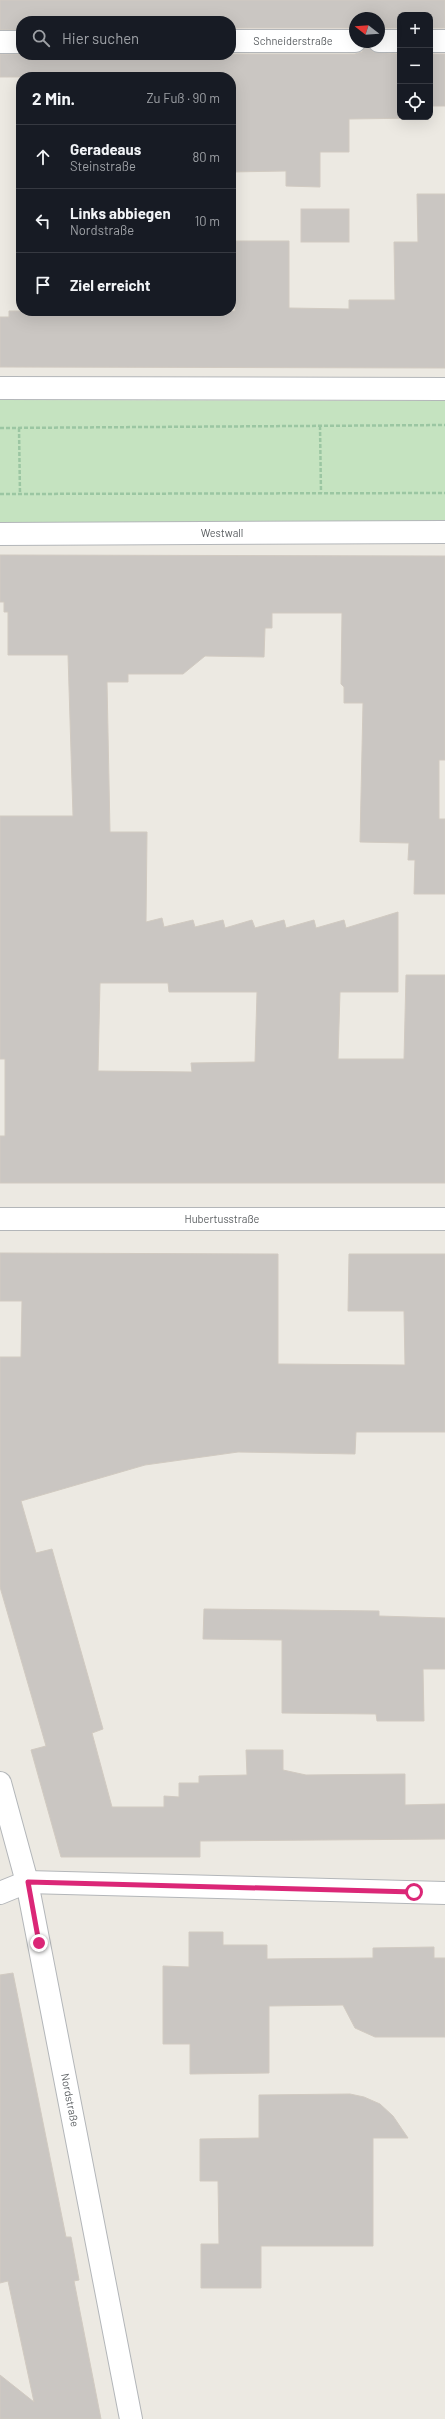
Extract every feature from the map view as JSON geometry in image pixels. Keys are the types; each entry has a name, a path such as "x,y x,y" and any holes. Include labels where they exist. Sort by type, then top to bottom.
{"street":[{"name":"Schneiderstraße","path":"236,41 349,41"},
{"path":"385,41 397,41"},
{"path":"433,41 445,41"},
{"path":"0,42 16,42"},
{"path":"0,388 445,389"},
{"name":"Westwall","path":"0,534 445,532"},
{"name":"Hubertusstraße","path":"0,1219 445,1219"},
{"name":"Nordstraße","path":"0,1783 28,1882 131,2419"},
{"path":"0,1893 28,1882 445,1893"}],"path":[{"path":"0,428 445,425"},
{"path":"320,426 320,493"},
{"path":"19,428 20,494"},
{"path":"0,494 445,493"}],"green space":[{"path":"0,400 445,401 445,523 0,522"}],"building":[{"path":"0,0 445,0 445,28 433,28 433,12 397,12 397,28 385,28 385,12 349,12 349,28 236,28 236,16 16,16 16,30 0,30"},
{"path":"364,48 370,48 373,52 397,54 397,118 349,119 349,152 320,152 320,187 286,186 286,171 236,172 236,72 16,72 16,77 0,77 0,54 16,54 16,60 236,60 236,54 355,54 362,52"},
{"path":"433,54 445,54 445,106 433,106"},
{"path":"417,194 445,194 445,368 0,367 0,317 9,317 9,311 16,311 16,316 236,316 236,241 289,241 289,308 349,309 349,300 395,300 394,242 418,242"},
{"path":"301,209 349,209 349,242 301,242"},
{"path":"0,555 445,556 445,760 439,760 439,819 445,819 445,894 414,894 415,860 408,860 409,843 360,842 363,703 344,703 344,687 341,684 342,613 272,613 272,628 265,628 264,657 205,656 183,674 128,674 128,682 107,682 110,832 147,832 146,922 162,918 164,927 193,920 195,927 223,920 225,928 252,920 255,928 284,920 286,928 314,920 316,928 344,920 346,928 398,912 398,992 340,992 338,1059 404,1059 406,975 445,975 445,1183 0,1183 0,1136 5,1136 5,1059 0,1059 0,816 73,816 68,655 8,655 8,612 4,612 4,602 0,602","holes":["100,983 168,983 169,992 257,992 255,1062 191,1063 192,1072 98,1071"]},
{"path":"0,1253 278,1254 278,1364 405,1365 404,1311 348,1311 349,1254 445,1254 445,1432 356,1432 355,1454 238,1452 145,1465 21,1501 36,1553 52,1549 103,1729 92,1733 112,1807 164,1807 164,1796 179,1797 179,1783 199,1783 199,1776 247,1775 246,1750 283,1750 283,1770 306,1775 405,1774 405,1805 445,1804 445,1839 200,1841 200,1857 61,1857 31,1750 46,1746 0,1587 0,1357 21,1357 22,1301 0,1301"},
{"path":"204,1609 379,1611 379,1616 445,1618 445,1669 423,1669 424,1721 377,1721 376,1714 282,1713 282,1640 203,1639"},
{"path":"189,1932 223,1932 223,1945 267,1945 267,1959 373,1958 373,1948 434,1947 434,1958 445,1958 445,2037 375,2037 355,2028 343,2005 269,2006 269,2073 190,2074 190,2044 163,2044 163,1966 189,1967"},
{"path":"13,1973 66,2237 71,2237 79,2280 74,2281 101,2419 0,2419 0,2375 34,2402 8,2281 0,2283 0,1975"},
{"path":"350,2094 364,2097 380,2104 393,2116 408,2138 373,2138 373,2246 261,2246 261,2288 201,2288 201,2244 219,2244 218,2181 200,2181 200,2139 259,2138 259,2095"}],"route":[{"path":"39,1943 28,1882 414,1892"}]}
